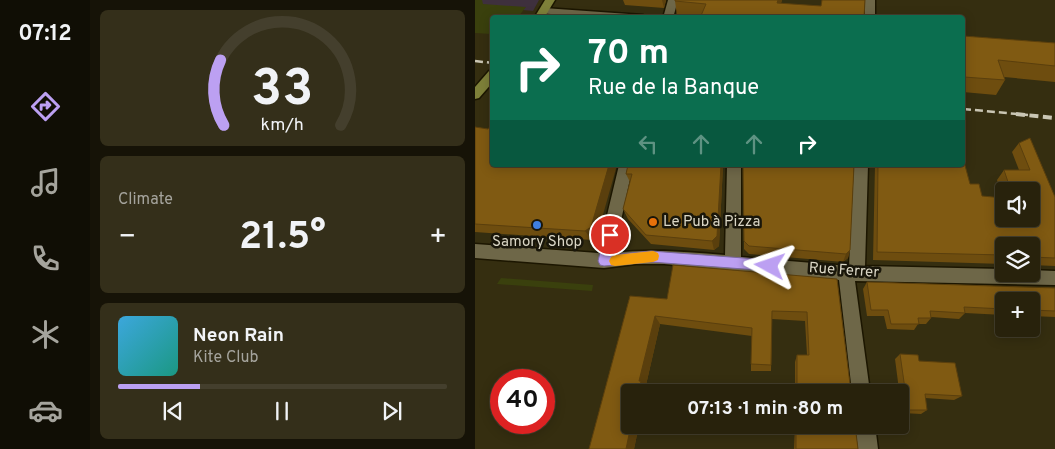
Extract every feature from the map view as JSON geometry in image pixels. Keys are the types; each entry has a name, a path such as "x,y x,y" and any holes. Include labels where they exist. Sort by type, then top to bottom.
{"main road":[{"path":"541,14 550,0"},
{"path":"475,95 490,78"}],"street":[{"path":"669,15 673,0"},
{"path":"869,15 870,0"},
{"path":"541,14 566,15"},
{"path":"604,261 626,167"},
{"path":"860,384 851,273 861,167"},
{"path":"732,263 737,168"},
{"name":"Rue Ferrer","path":"475,251 604,261 651,256 851,273 1055,278"},
{"path":"866,434 868,449"}],"shaded area":[{"path":"475,0 539,0 533,11 475,5"}],"green space":[{"path":"475,0 482,0 483,4 526,7 520,15 490,15 490,34 475,33"},
{"path":"501,278 593,285 592,291 497,284"}],"building":[{"path":"778,0 777,3 821,6 822,0 865,0 864,15 701,15 706,4 675,1"},
{"path":"965,36 1055,43 1055,66 998,60 1005,80 965,77"},
{"path":"475,127 488,129 490,127 490,167 608,167 591,227 585,231 475,224"},
{"path":"1030,138 1055,197 1055,258 1040,257 1040,237 995,237 995,255 877,252 878,167 965,167 965,165 970,184 979,184 982,196 995,197 995,227 1040,227 1040,182 1008,182 1004,170 1030,170 1019,143"},
{"path":"628,167 721,167 717,236 712,241 646,235 623,209 632,174 626,174"},
{"path":"743,167 854,167 850,250 846,254 749,246 744,241"},
{"path":"673,265 837,279 850,384 797,384 797,355 809,355 807,312 772,311 771,365 751,364 752,328 655,316 639,381 641,381 640,384 621,384 621,434 629,434 626,449 589,449 630,296 667,299"},
{"path":"867,282 1055,288 1055,311 1040,310 1040,292 995,292 995,309 964,307 965,313 930,311 931,318 918,318 919,324 891,324 888,310 871,310"},
{"path":"900,354 918,355 919,361 955,363 962,396 925,394 927,410 909,410 909,384 904,384"},
{"path":"796,434 856,434 858,449 796,449"}],"railway":[{"path":"475,61 490,63"},
{"path":"965,109 1028,115"},
{"path":"1016,114 1055,118"}],"slow traffic":[{"path":"615,261 653,256"}],"place":[{"name":"Le Pub à Pizza","path":"653,222"},
{"name":"Samory Shop","path":"537,225"}],"route":[{"path":"610,235 604,261 619,261 651,256 770,266"}]}
